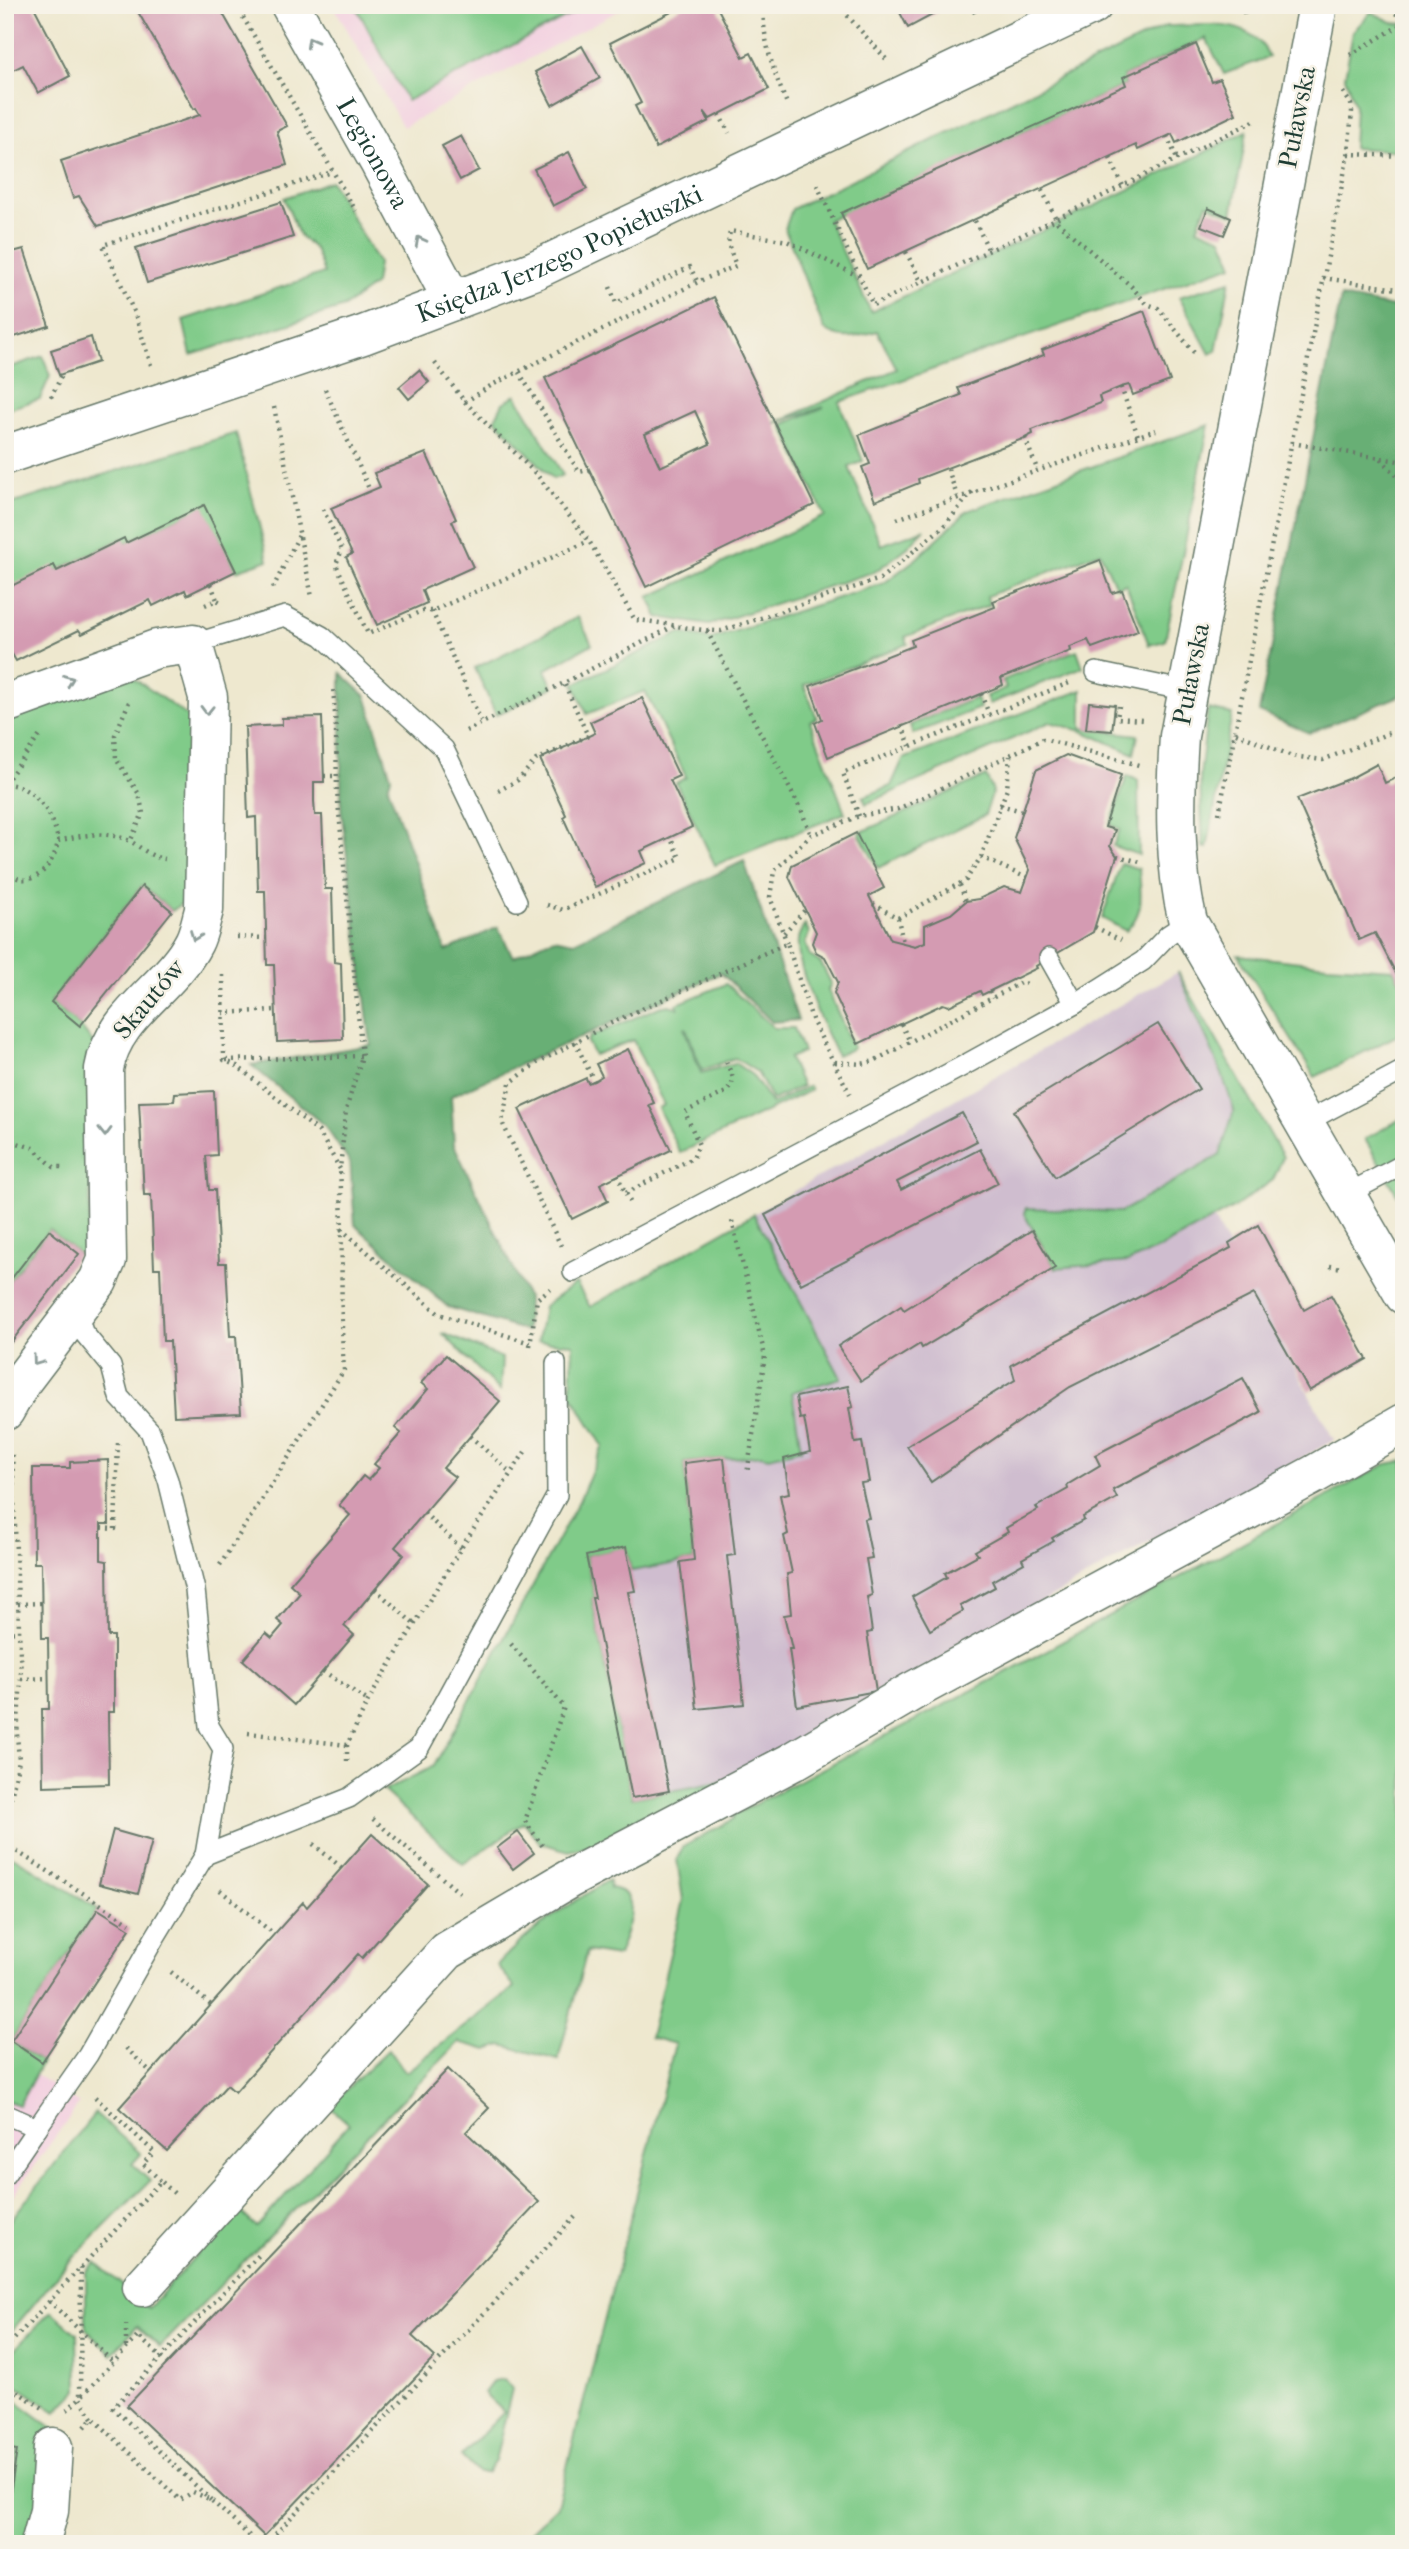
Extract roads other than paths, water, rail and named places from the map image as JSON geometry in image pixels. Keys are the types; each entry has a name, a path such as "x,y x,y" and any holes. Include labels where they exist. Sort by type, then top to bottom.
{"street":[{"name":"Legionowa","path":"290,5 380,164 453,301"},
{"name":"Księdza Jerzego Popiełuszki","path":"5,454 363,335 535,270 1093,5"},
{"name":"Puławska","path":"1318,5 1180,736 1175,799 1181,893 1188,922 1404,1294"},
{"path":"5,704 156,649 193,644"},
{"name":"Skautów","path":"9,1427 22,1381 77,1311 98,1281 107,1260 104,1069 107,1052 117,1032 181,961 195,940 204,910 208,697 193,644"},
{"path":"142,2287 447,1951 569,1878 792,1762 913,1691 1315,1474 1404,1423"},
{"path":"40,2544 49,2511 53,2447"}],"lane":[{"path":"193,644 285,616 322,636 444,749 517,901"},
{"path":"1096,672 1187,691"},
{"path":"573,1272 1075,1004 1143,961 1168,935 1188,922"},
{"path":"1049,958 1075,1004"},
{"path":"1304,1123 1404,1070"},
{"path":"1347,1194 1404,1164"},
{"path":"5,2175 88,2055 205,1855 223,1749 209,1726 195,1590 168,1480 150,1431 119,1397 111,1366 83,1332 77,1311"},
{"path":"205,1855 349,1798 419,1748 557,1495 556,1363"},
{"path":"5,2114 37,2128"}]}
